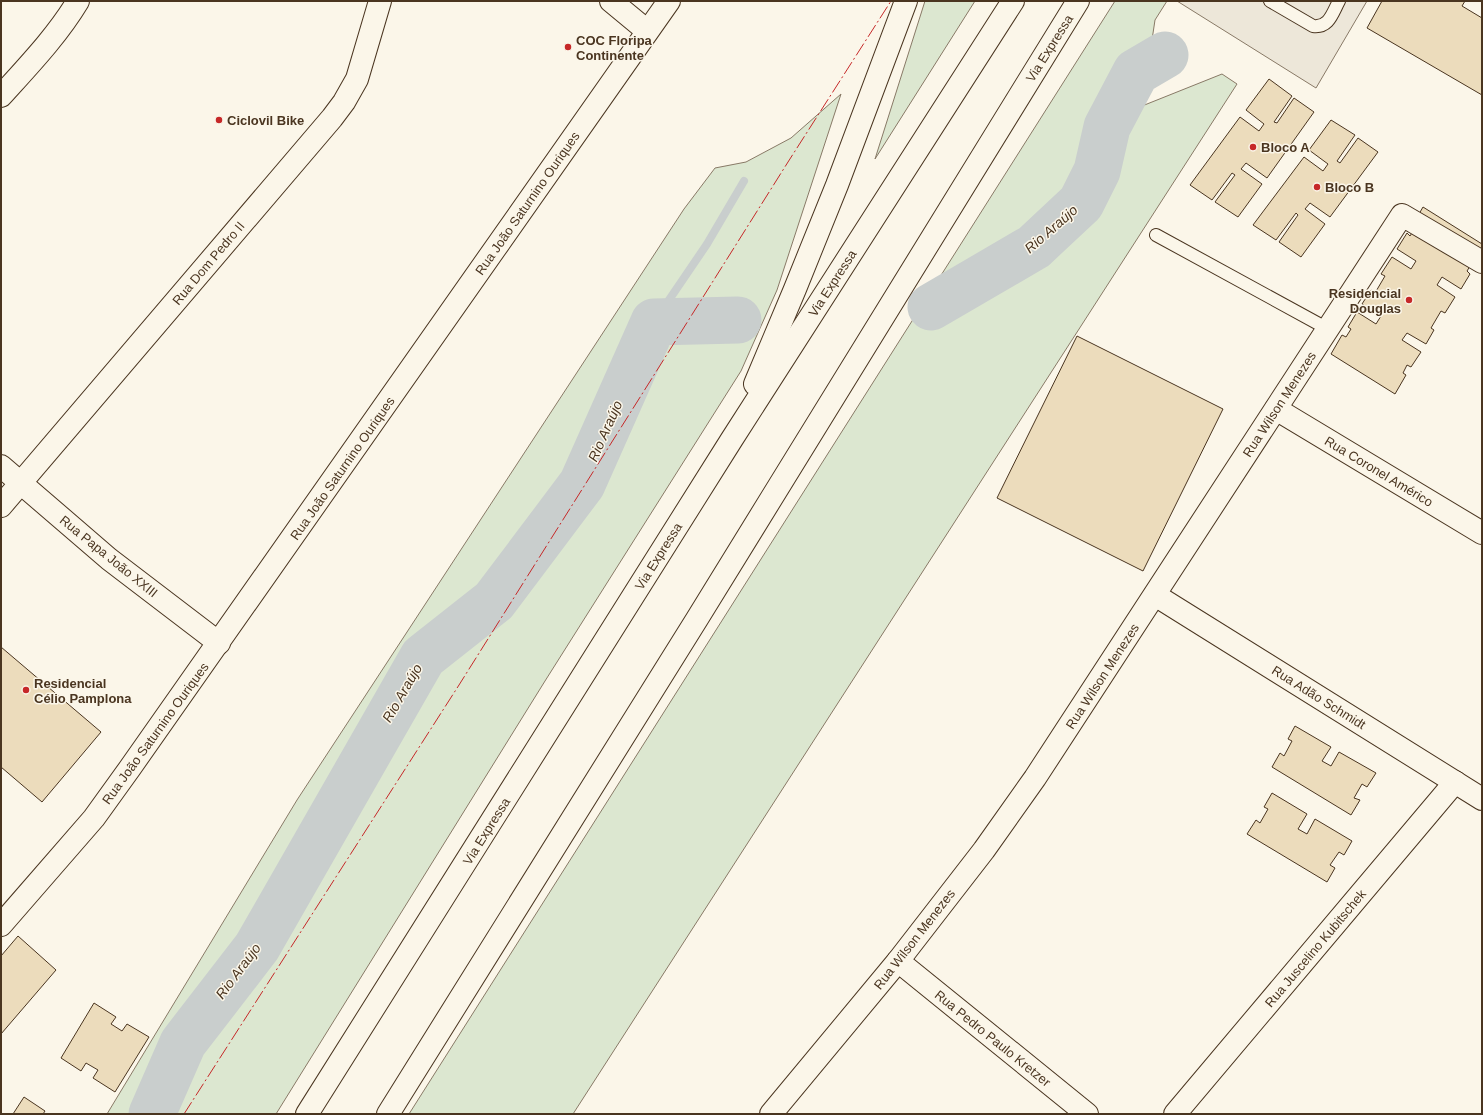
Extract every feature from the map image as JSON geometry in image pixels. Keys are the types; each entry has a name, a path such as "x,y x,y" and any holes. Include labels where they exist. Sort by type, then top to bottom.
{"main road":[{"path":"1,96 48,44 69,16 78,1"},
{"name":"Rua Dom Pedro II","path":"1,506 332,118 344,102 356,79 380,1"},
{"path":"611,1 640,25"},
{"name":"Rua João Saturnino Ouriques","path":"1,925 94,818 219,643 669,1"},
{"path":"732,439 837,186 906,1"},
{"name":"Via Expressa","path":"307,1114 732,439 1013,1"},
{"name":"Via Expressa","path":"388,1114 701,613 1078,1"},
{"name":"Rua Wilson Menezes","path":"771,1114 898,961 984,850 1035,778 1402,214 1482,262"},
{"name":"Rua Coronel Américo","path":"1276,409 1482,533"},
{"name":"Rua Papa João XXIII","path":"1,466 109,559 219,643"},
{"name":"Rua Adão Schmidt","path":"1155,595 1482,799"},
{"name":"Rua Juscelino Kubitschek","path":"1175,1114 1455,782"},
{"name":"Rua Pedro Paulo Kretzer","path":"898,961 1087,1114"}],"lane":[{"path":"1270,1 1312,26 1321,27 1327,23 1338,1"},
{"path":"1156,235 1328,328"}],"green space":[{"path":"925,1 975,1 875,159"},
{"path":"1115,1 1167,1 1155,20 1142,106 1222,74 1237,84 573,1114 409,1114"},
{"path":"841,94 777,290 741,371 545,681 276,1114 107,1114 297,800 684,209 715,168 746,162 791,138"}],"shaded area":[{"path":"1177,1 1367,1 1316,88"}],"building":[{"path":"1382,1 1465,1 1462,6 1482,18 1482,95 1367,28"},
{"name":"Bloco A","path":"1269,79 1292,96 1274,122 1277,123 1294,98 1314,112 1267,178 1246,163 1241,169 1262,184 1238,217 1215,202 1235,175 1232,173 1212,200 1190,185 1240,117 1259,131 1264,124 1246,110"},
{"name":"Bloco B","path":"1331,120 1355,135 1337,161 1340,163 1358,138 1378,152 1330,217 1310,203 1305,209 1325,224 1301,257 1279,242 1298,215 1296,213 1276,240 1253,225 1304,157 1323,171 1328,164 1309,150"},
{"name":"Residencial Douglas","path":"1423,207 1482,244 1482,255 1472,263 1467,271 1470,274 1461,289 1442,277 1437,285 1455,297 1445,313 1441,311 1431,328 1434,330 1426,344 1407,333 1402,340 1421,352 1411,367 1407,365 1403,373 1406,375 1395,394 1331,354 1342,335 1346,337 1351,329 1348,327 1357,312 1376,324 1381,316 1362,304 1371,290 1375,293 1385,276 1381,274 1392,257 1411,269 1416,261 1397,249 1407,233 1410,236 1415,228 1412,226"},
{"path":"1077,336 1223,409 1143,571 997,498"},
{"name":"Residencial Célio Pamplona","path":"1,647 101,732 42,802 1,767"},
{"path":"1295,726 1331,747 1322,761 1331,766 1339,752 1376,773 1367,787 1362,784 1354,798 1360,800 1351,815 1272,767 1280,753 1284,756 1292,741 1288,739"},
{"path":"1272,793 1307,814 1298,829 1307,834 1315,819 1352,841 1344,855 1339,852 1330,865 1335,868 1327,882 1247,834 1256,820 1260,823 1268,809 1264,807"},
{"path":"18,936 56,970 1,1034 1,956"},
{"path":"94,1003 116,1017 111,1024 122,1031 127,1024 149,1037 115,1092 93,1078 98,1070 86,1063 81,1071 61,1058"},
{"path":"24,1097 45,1111 43,1114 13,1114"}],"waterway":[{"name":"Rio Araújo","path":"931,307 1034,247 1081,203 1097,171 1107,127 1136,72 1165,55"},
{"path":"654,322 707,244 744,181"},
{"name":"Rio Araújo","path":"152,1114 183,1043 257,947 423,657 494,601 582,484 654,322 738,320"}],"power":[{"path":"184,1114 459,685 891,1"}],"place":[{"name":"COC Floripa Continente","path":"568,47"},
{"name":"Ciclovil Bike","path":"219,120"},
{"name":"Bloco A","path":"1253,147"},
{"name":"Bloco B","path":"1317,187"},
{"name":"Residencial Douglas","path":"1409,300"},
{"name":"Residencial Célio Pamplona","path":"26,690"}]}
